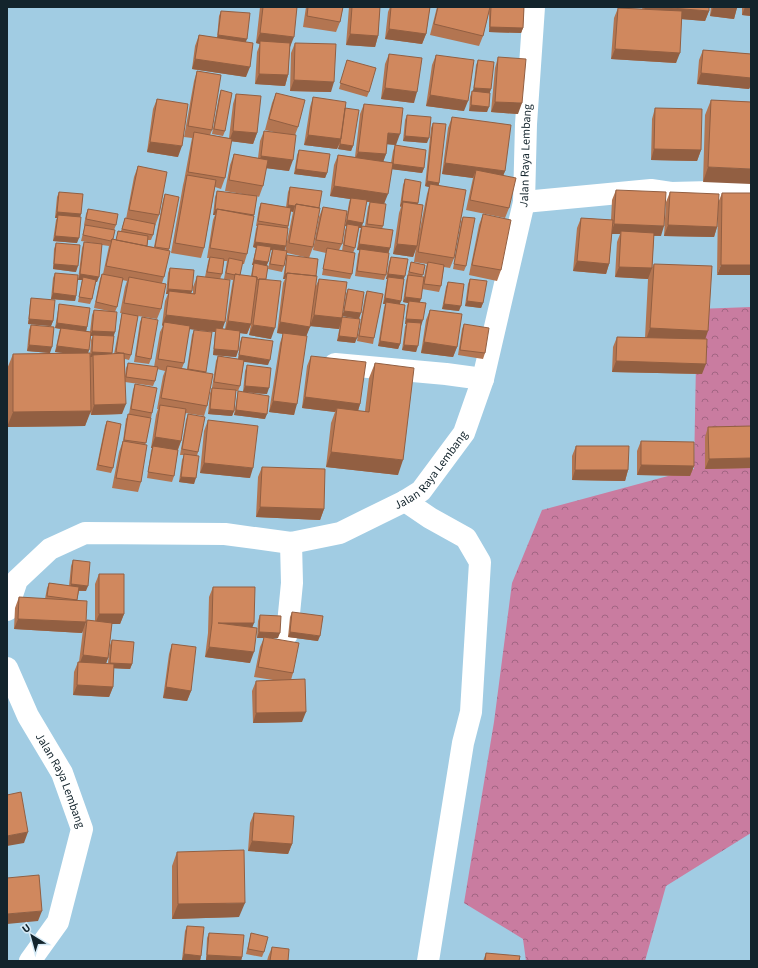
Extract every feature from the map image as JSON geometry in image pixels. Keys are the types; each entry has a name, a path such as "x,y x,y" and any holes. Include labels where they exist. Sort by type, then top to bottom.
{"main road":[{"name":"Jalan Raya Lembang","path":"7,610 17,580 50,549 85,533 225,534 291,543 340,533 405,501 421,491 464,433 483,380 524,202 526,124 534,7"},
{"path":"524,202 651,190 671,193 751,191"},
{"path":"324,363 446,374 483,380"},
{"path":"405,501 430,518 466,538 480,562 471,712 463,743 428,961"},
{"path":"286,634 292,583 291,543"},
{"name":"Jalan Raya Lembang","path":"7,668 28,716 62,773 82,829 58,922 30,961"}],"green space":[{"path":"751,307 751,833 666,886 645,961 526,961 523,939 464,903 494,722 512,583 542,510 694,469 697,309"}],"building":[{"path":"263,7 297,7 294,37 260,33"},
{"path":"308,7 343,7 340,22 307,16"},
{"path":"352,7 380,7 378,36 350,34"},
{"path":"391,7 430,7 426,34 389,29"},
{"path":"438,7 490,7 483,36 434,24"},
{"path":"491,7 524,7 523,28 490,27"},
{"path":"659,7 709,7 709,11"},
{"path":"618,8 682,11 680,53 615,49"},
{"path":"221,11 250,13 247,39 218,35"},
{"path":"199,35 253,43 250,67 195,59"},
{"path":"260,41 290,43 288,75 259,74"},
{"path":"295,43 336,44 334,82 294,80"},
{"path":"703,50 751,54 751,78 701,73"},
{"path":"389,54 422,58 417,92 385,88"},
{"path":"436,55 474,60 468,101 430,95"},
{"path":"498,57 526,59 522,103 495,102"},
{"path":"347,60 376,68 369,92 340,83"},
{"path":"478,60 494,62 491,89 474,88"},
{"path":"197,71 221,75 212,130 188,126"},
{"path":"221,90 232,93 225,131 214,129"},
{"path":"472,91 490,93 489,107 471,105"},
{"path":"276,93 305,100 298,127 269,119"},
{"path":"236,94 261,96 257,133 233,131"},
{"path":"313,97 346,102 341,139 308,135"},
{"path":"157,99 188,104 182,146 150,142"},
{"path":"711,100 751,102 751,169 708,167"},
{"path":"364,104 403,108 400,134 388,133 386,154 358,152"},
{"path":"345,108 359,110 353,146 340,144"},
{"path":"655,108 702,109 701,150 654,149"},
{"path":"407,115 431,117 429,138 405,136"},
{"path":"452,117 511,125 505,171 445,163"},
{"path":"433,123 446,124 439,183 427,181"},
{"path":"264,131 296,135 293,160 261,156"},
{"path":"194,132 232,139 225,178 188,172"},
{"path":"395,145 426,150 424,168 393,164"},
{"path":"299,150 330,154 327,173 296,169"},
{"path":"234,154 268,160 263,186 229,180"},
{"path":"338,155 393,163 388,194 334,186"},
{"path":"138,166 167,172 159,215 129,210"},
{"path":"476,170 516,178 509,208 470,200"},
{"path":"187,175 216,180 204,248 175,243"},
{"path":"405,179 421,182 418,203 402,201"},
{"path":"430,184 466,190 454,258 418,252"},
{"path":"290,187 322,191 319,208 296,204 295,206 288,205"},
{"path":"616,190 666,192 664,226 614,224"},
{"path":"217,191 257,196 254,215 217,209 215,210"},
{"path":"59,192 83,194 81,214 57,212"},
{"path":"670,192 719,194 717,227 668,225"},
{"path":"722,193 751,193 751,265 721,265"},
{"path":"165,194 179,197 169,249 155,247"},
{"path":"351,198 367,200 363,223 347,220"},
{"path":"370,202 386,204 383,226 367,224"},
{"path":"403,202 423,205 417,246 397,244"},
{"path":"261,203 291,208 288,226 258,221"},
{"path":"296,204 320,208 313,247 289,243"},
{"path":"323,207 347,211 342,244 316,240"},
{"path":"88,209 118,214 116,225 86,219"},
{"path":"217,209 254,216 247,254 210,248"},
{"path":"483,214 511,220 501,270 472,265"},
{"path":"58,215 81,217 79,238 55,236"},
{"path":"463,217 475,218 466,266 454,264"},
{"path":"125,218 155,224 153,235 122,229"},
{"path":"581,218 613,220 609,264 577,261"},
{"path":"258,224 288,228 286,246 255,242"},
{"path":"347,224 359,226 355,248 344,245"},
{"path":"85,225 115,230 113,239 111,241 83,235"},
{"path":"362,226 393,230 390,248 359,244"},
{"path":"118,231 148,236 147,246 116,240"},
{"path":"621,231 654,233 652,268 619,267"},
{"path":"112,239 170,251 164,277 106,266"},
{"path":"84,242 102,244 99,277 80,274"},
{"path":"56,243 80,245 78,266 54,264"},
{"path":"257,245 271,247 268,262 254,260"},
{"path":"327,248 355,253 352,274 323,269"},
{"path":"273,249 287,251 284,266 270,264"},
{"path":"360,249 389,253 386,275 357,271"},
{"path":"287,255 318,259 316,276 285,274"},
{"path":"210,257 224,259 222,274 207,272"},
{"path":"391,257 408,259 405,276 388,274"},
{"path":"229,258 243,261 240,275 226,273"},
{"path":"411,262 425,265 423,275 409,272"},
{"path":"428,262 444,265 441,286 424,284"},
{"path":"254,263 268,266 266,279 259,280 257,277 252,276"},
{"path":"654,264 712,266 708,331 650,328"},
{"path":"170,268 194,270 192,291 168,289"},
{"path":"55,273 78,275 76,296 53,293"},
{"path":"287,273 317,276 310,327 280,322"},
{"path":"102,274 123,278 117,307 96,302"},
{"path":"235,274 257,277 251,324 228,321"},
{"path":"408,275 424,277 421,299 405,297"},
{"path":"197,276 230,280 225,322 166,315 169,291 195,294"},
{"path":"83,277 96,280 92,299 79,297"},
{"path":"129,277 166,284 161,309 124,303"},
{"path":"388,277 404,279 401,301 385,298"},
{"path":"259,279 281,281 275,328 253,325"},
{"path":"319,279 347,282 342,318 314,315"},
{"path":"470,279 487,281 483,303 467,301"},
{"path":"448,282 464,284 461,306 444,304"},
{"path":"348,289 364,292 361,313 344,311"},
{"path":"367,291 383,294 374,338 359,336"},
{"path":"31,298 55,300 53,321 29,319"},
{"path":"409,301 426,303 423,320 406,319"},
{"path":"386,302 405,305 400,344 380,341"},
{"path":"59,304 90,308 87,327 57,323"},
{"path":"94,310 117,312 115,332 92,331"},
{"path":"430,310 462,314 457,347 424,342"},
{"path":"122,313 138,316 131,355 116,352"},
{"path":"142,317 158,320 151,359 136,356"},
{"path":"342,317 360,319 357,338 339,336"},
{"path":"164,322 190,326 184,363 158,359"},
{"path":"407,322 421,323 418,346 404,345"},
{"path":"464,324 489,328 485,353 460,350"},
{"path":"31,325 54,327 52,347 29,345"},
{"path":"61,328 91,332 89,350 57,346"},
{"path":"216,328 240,331 238,351 214,349"},
{"path":"194,330 212,332 206,372 188,369"},
{"path":"283,333 307,336 297,404 273,401"},
{"path":"93,335 114,336 112,353 92,352"},
{"path":"242,337 273,341 270,360 239,355"},
{"path":"617,337 707,339 706,364 616,361"},
{"path":"90,353 91,411 13,412 13,354"},
{"path":"124,353 126,404 94,405 93,355"},
{"path":"218,356 244,360 240,386 214,382"},
{"path":"311,356 366,362 360,404 305,397"},
{"path":"128,363 158,367 155,381 126,377"},
{"path":"375,363 414,368 403,460 331,452 337,408 369,412"},
{"path":"247,365 271,368 269,388 245,386"},
{"path":"167,366 213,374 207,406 161,398"},
{"path":"135,384 157,388 152,413 131,409"},
{"path":"212,388 236,390 234,411 210,409"},
{"path":"238,391 269,396 267,414 236,410"},
{"path":"160,405 186,409 181,441 155,437"},
{"path":"128,414 151,418 146,443 124,440"},
{"path":"188,414 205,417 198,452 182,449"},
{"path":"208,420 258,426 253,468 204,463"},
{"path":"107,421 121,424 113,468 98,465"},
{"path":"751,426 751,458 709,459 708,427"},
{"path":"123,441 147,445 141,482 116,478"},
{"path":"641,441 694,442 694,466 641,465"},
{"path":"153,446 178,450 174,476 148,472"},
{"path":"576,446 629,446 628,470 575,470"},
{"path":"184,454 199,456 196,478 181,477"},
{"path":"262,467 325,469 324,509 260,507"},
{"path":"73,560 90,562 88,586 71,584"},
{"path":"99,574 124,574 124,614 99,614"},
{"path":"49,583 79,587 77,600 47,596"},
{"path":"213,587 255,587 254,623 218,623 257,628 254,652 209,647 212,623"},
{"path":"19,597 87,601 86,622 18,619"},
{"path":"292,612 323,616 320,636 290,632"},
{"path":"260,615 281,616 280,633 259,632"},
{"path":"87,620 112,623 108,658 83,655"},
{"path":"264,637 299,643 293,673 258,667"},
{"path":"112,640 134,642 132,664 110,663"},
{"path":"172,644 196,647 191,691 166,687"},
{"path":"78,662 114,664 113,687 77,685"},
{"path":"305,679 306,712 256,713 256,681"},
{"path":"21,792 28,832 7,836 7,795"},
{"path":"254,813 294,816 292,844 252,841"},
{"path":"244,850 245,903 178,904 177,852"},
{"path":"39,875 42,911 7,914 7,878"},
{"path":"187,926 204,927 201,956 184,954"},
{"path":"209,933 244,935 242,957 207,955"},
{"path":"251,933 268,937 264,952 248,949"},
{"path":"272,947 289,949 288,961 270,961"},
{"path":"486,953 520,956 519,961 485,961"}]}
